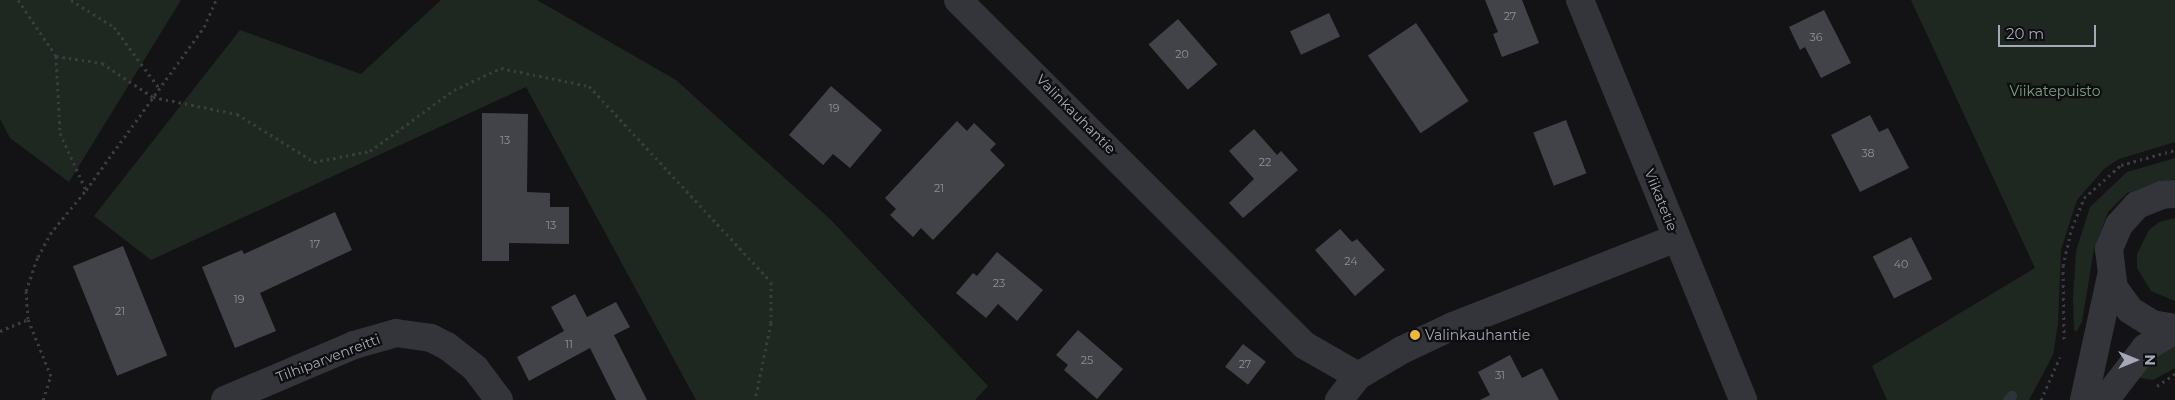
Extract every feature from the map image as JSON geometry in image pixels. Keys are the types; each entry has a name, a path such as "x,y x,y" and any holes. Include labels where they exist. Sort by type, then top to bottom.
{"street":[{"name":"Valinkauhantie","path":"958,0 1304,345 1358,376"},
{"name":"Viikatetie","path":"1580,0 1743,400"},
{"path":"2084,400 2110,276 2110,249 2119,224 2137,205 2162,195 2175,194"},
{"path":"1339,400 1358,376 1402,350 1453,326 1676,238"},
{"path":"2110,276 2114,288 2130,310 2152,324 2175,329"},
{"path":"2105,400 2145,348 2175,329"},
{"name":"Tilhiparvenreitti","path":"224,400 354,345 396,333 431,338 447,346 475,368 499,400"}],"path":[{"path":"18,0 56,56 60,133 86,190"},
{"path":"72,0 114,27 159,88"},
{"path":"43,400 51,376 28,319 26,292 38,258 50,234 86,190 204,27 216,0"},
{"path":"56,56 102,63 153,97 238,114 314,162 370,150 454,90 501,68 589,86 771,282 771,323 755,400"},
{"path":"0,331 28,319"}],"green space":[{"path":"0,0 181,0 69,182 10,138 0,119"},
{"path":"441,0 537,0 676,80 830,219 988,386 975,400 696,400 526,87 151,260 94,216 240,30 361,74"},
{"name":"Viikatepuisto","path":"1911,0 2175,0 2175,142 2119,159 2104,169 2077,200 2061,250 2058,324 2053,355 2029,400 1887,400 1872,366 2035,268"},
{"path":"2175,158 2175,179 2127,193 2108,212 2094,249 2082,322 2076,332 2074,330 2073,298 2076,251 2090,207 2127,172"},
{"path":"2175,218 2175,301 2151,291 2137,268 2137,254 2149,230 2159,222"},
{"path":"2175,345 2175,368 2153,380 2140,378 2139,372 2145,364"}],"building":[{"path":"1485,0 1522,0 1539,43 1502,57 1493,34 1498,32"},
{"path":"1824,10 1851,63 1821,78 1805,47 1800,50 1789,27"},
{"path":"1329,13 1340,37 1301,55 1290,31"},
{"path":"1178,19 1217,64 1188,90 1149,45"},
{"path":"1416,23 1469,101 1420,133 1368,55"},
{"path":"831,86 882,130 850,168 833,154 823,165 789,135"},
{"path":"482,113 528,114 527,192 550,193 550,207 569,207 569,244 509,243 509,261 482,261"},
{"path":"1870,115 1879,132 1888,128 1909,168 1860,192 1831,135"},
{"path":"1566,120 1586,173 1554,186 1533,133"},
{"path":"957,121 967,131 974,123 996,144 990,150 1005,165 933,240 921,228 913,237 890,215 896,209 885,198"},
{"path":"1254,129 1277,155 1281,151 1298,170 1243,218 1229,203 1254,179 1229,151"},
{"path":"335,212 352,250 260,293 276,331 235,348 202,267 242,250 244,254"},
{"path":"1340,229 1352,242 1357,239 1385,270 1355,296 1315,250"},
{"path":"1911,237 1932,279 1894,298 1873,257"},
{"path":"123,246 167,355 117,376 73,266"},
{"path":"997,252 1043,290 1017,321 998,304 986,318 956,293 973,273 977,276"},
{"path":"575,294 587,317 616,302 630,327 614,335 647,400 616,400 590,348 529,381 517,357 564,331 551,307"},
{"path":"1078,330 1123,369 1097,399 1064,370 1068,365 1056,355"},
{"path":"1243,344 1266,362 1248,385 1225,367"},
{"path":"1510,355 1522,378 1542,368 1559,400 1480,400 1490,395 1478,372"}],"waterway":[{"path":"2008,400 2012,396"}],"place":[{"name":"Valinkauhantie","path":"1415,335"}]}
